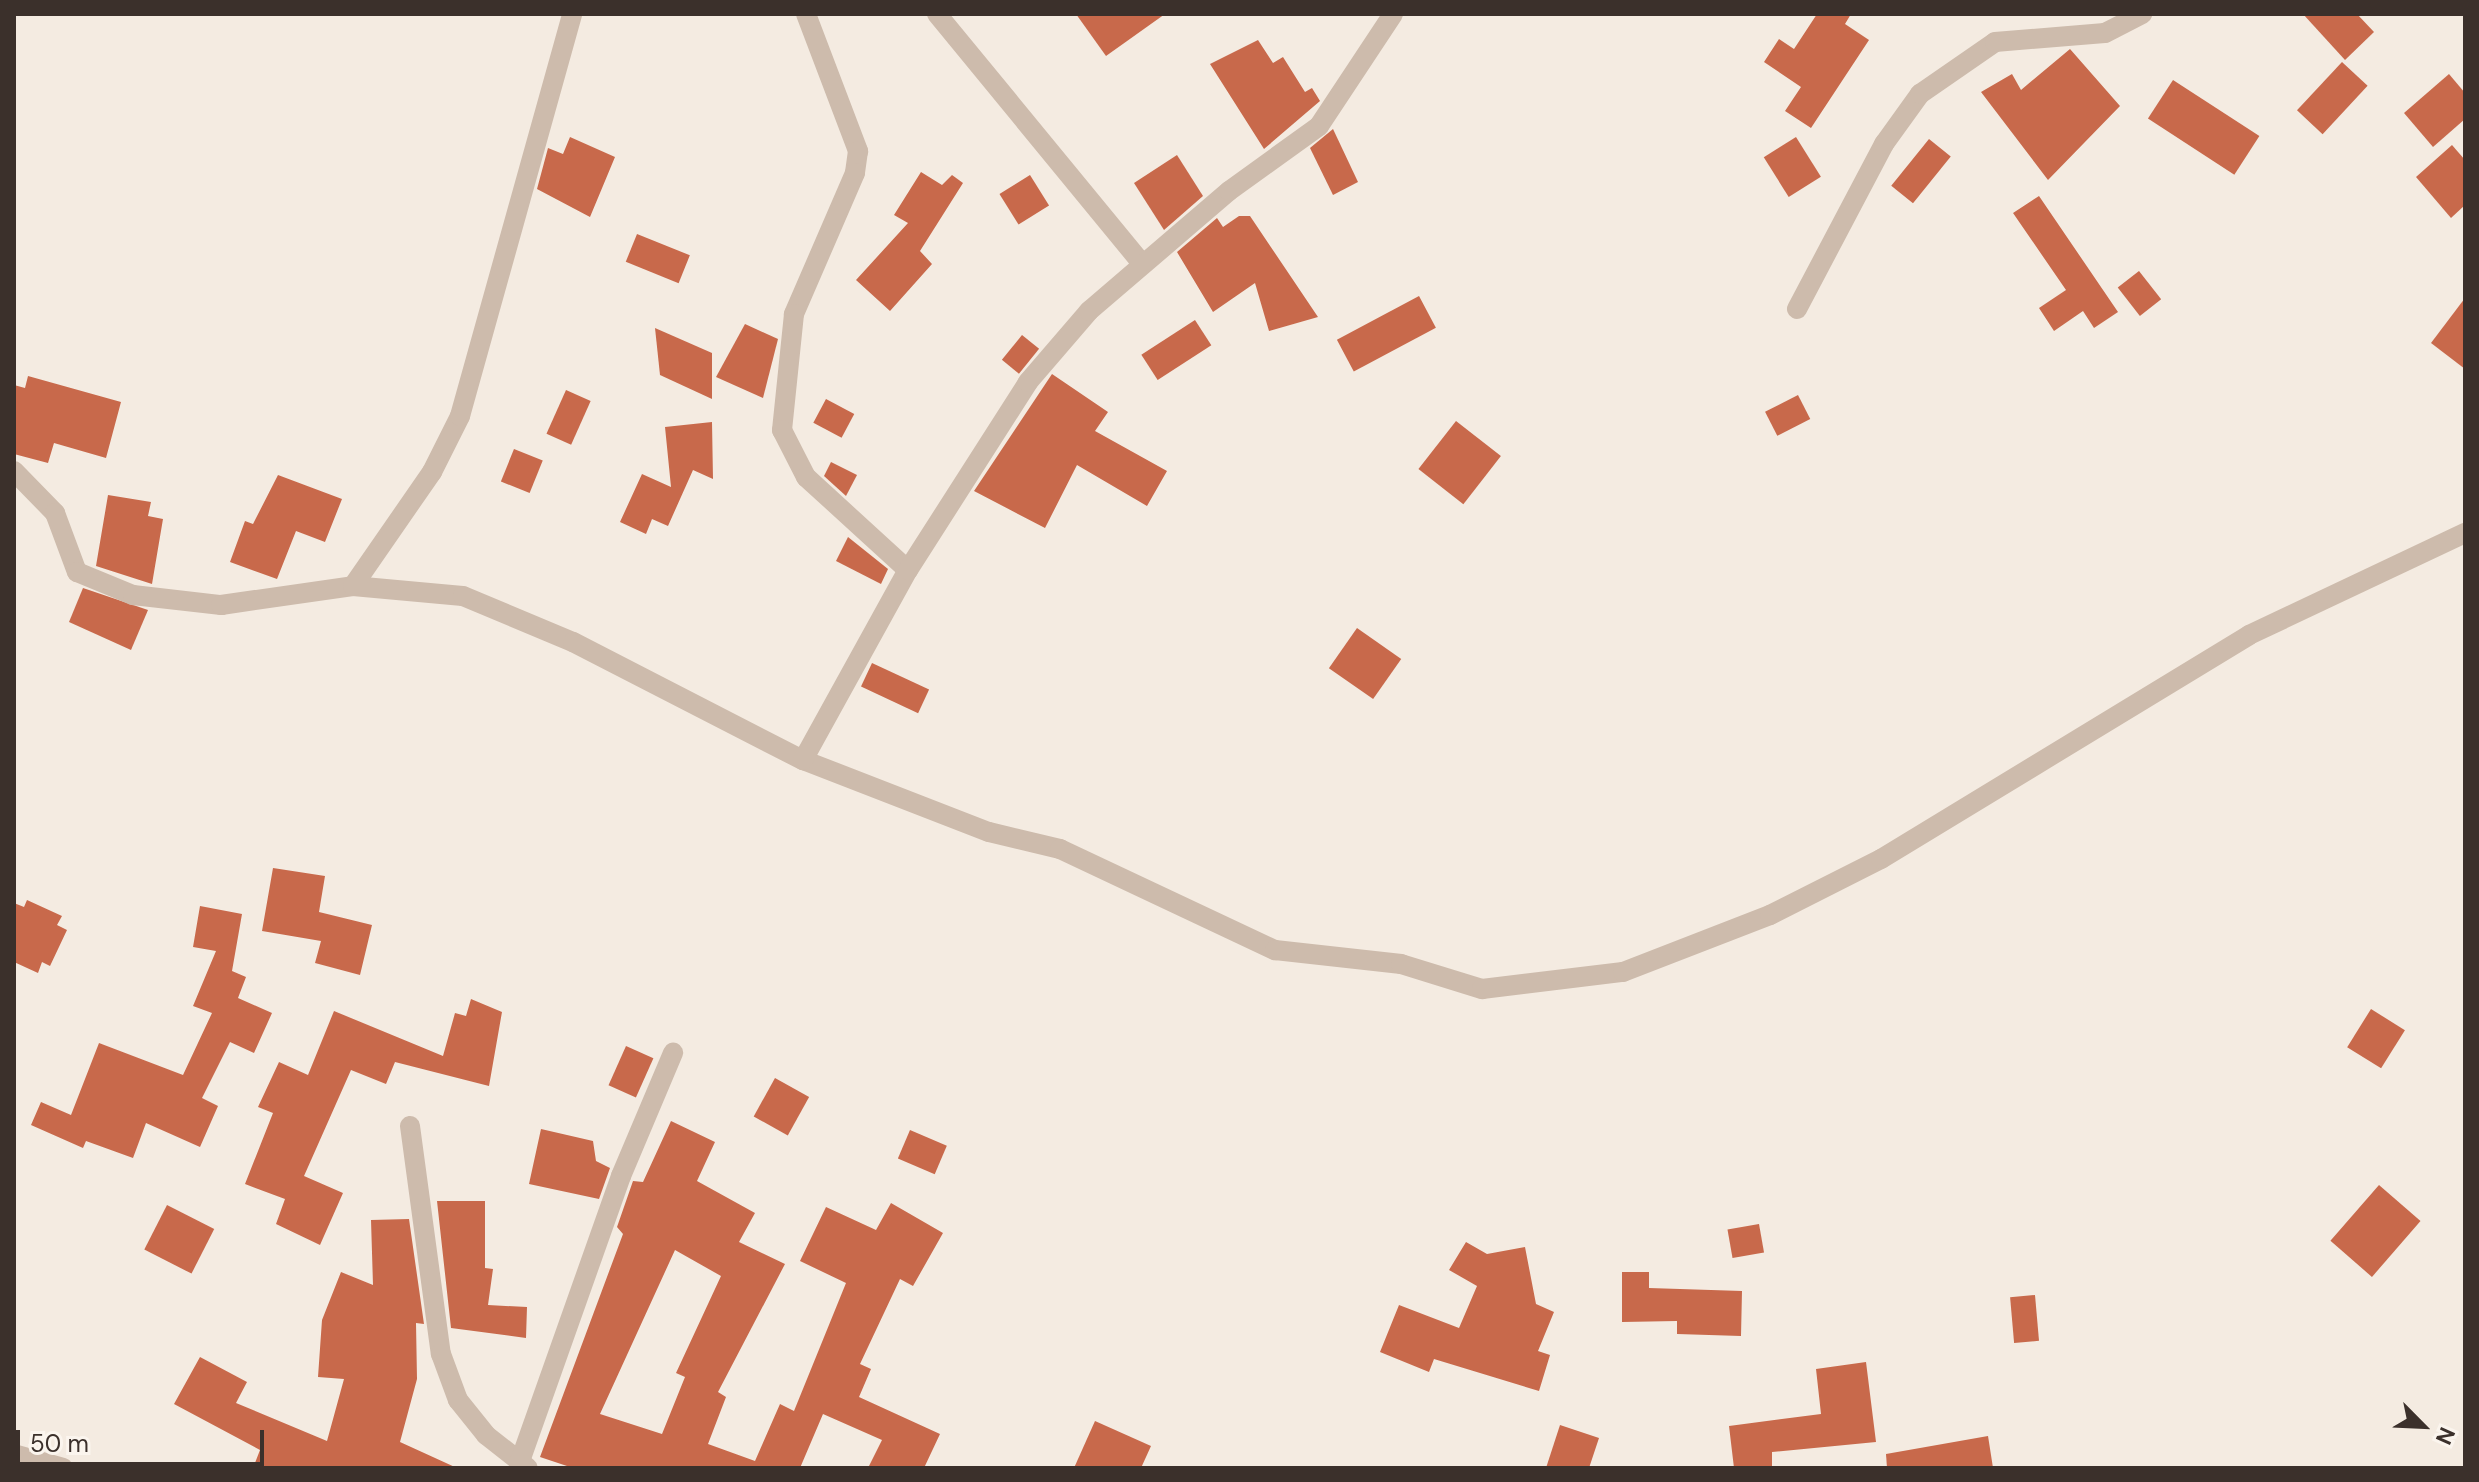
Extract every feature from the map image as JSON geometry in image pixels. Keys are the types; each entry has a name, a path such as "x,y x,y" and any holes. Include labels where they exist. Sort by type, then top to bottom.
{"street":[{"path":"353,586 432,472 460,416 572,14"},
{"path":"806,14 858,151 855,173 794,314 782,430 806,477 908,570"},
{"path":"937,14 1142,264"},
{"path":"803,760 908,570 1019,394 1089,311 1142,264 1319,126 1393,14"},
{"path":"1797,309 1884,144 1920,94 1995,42 2105,33 2142,14"},
{"path":"14,471 55,513 77,572 133,595 221,605 353,586 463,596 573,642 803,760 989,832 1060,849 1275,950 1401,964 1482,989 1623,972 1770,915 1867,866 2249,635 2465,533"},
{"path":"410,1126 441,1354 458,1400 523,1466 621,1176 673,1053"},
{"path":"14,1454 63,1468"}],"building":[{"path":"1076,14 1165,14 1106,56"},
{"path":"1817,14 1851,14 1845,24 1869,40 1811,128 1785,111 1801,87 1764,62 1779,39 1794,49"},
{"path":"2303,14 2357,14 2374,32 2345,60"},
{"path":"1258,40 1273,63 1283,57 1305,92 1312,88 1320,101 1264,149 1210,64"},
{"path":"2070,49 2120,106 2048,180 1981,92 2012,74 2021,90"},
{"path":"2342,62 2368,86 2323,134 2297,110"},
{"path":"2449,74 2465,93 2465,119 2433,147 2404,113"},
{"path":"2173,80 2259,136 2234,175 2148,119"},
{"path":"1333,129 1358,182 1333,195 1310,148"},
{"path":"570,137 615,157 590,217 537,189 548,148 563,154"},
{"path":"1796,137 1821,177 1789,197 1764,157"},
{"path":"1929,139 1951,157 1913,203 1891,186"},
{"path":"2452,145 2465,160 2465,205 2451,218 2416,177"},
{"path":"1177,155 1203,196 1164,230 1134,183"},
{"path":"921,172 942,185 952,175 963,183 920,251 932,264 890,311 856,280 908,223 894,215"},
{"path":"1030,175 1049,206 1019,225 999,194"},
{"path":"2039,196 2118,312 2094,328 2083,311 2054,331 2039,308 2066,290 2013,213"},
{"path":"1239,216 1250,216 1318,317 1269,331 1255,283 1213,312 1177,252 1217,218 1223,227"},
{"path":"637,234 690,255 679,283 626,262"},
{"path":"2139,271 2161,299 2140,316 2118,288"},
{"path":"1419,296 1436,328 1354,371 1337,340"},
{"path":"2465,298 2465,369 2431,343"},
{"path":"1195,320 1211,345 1158,380 1141,355"},
{"path":"745,324 778,339 763,398 716,377"},
{"path":"655,328 712,353 712,399 660,375"},
{"path":"1022,335 1039,349 1019,374 1002,360"},
{"path":"1052,374 1108,412 1095,431 1167,471 1147,506 1077,465 1045,528 974,491"},
{"path":"28,376 121,402 106,458 54,443 48,463 14,454 14,385 25,388"},
{"path":"566,390 591,401 571,445 546,434"},
{"path":"1798,395 1810,419 1777,436 1765,412"},
{"path":"826,399 854,414 842,438 813,423"},
{"path":"1456,421 1501,456 1463,504 1418,469"},
{"path":"712,422 713,479 693,470 668,526 652,519 646,534 620,522 642,474 671,487 665,427"},
{"path":"514,449 543,461 530,493 501,481"},
{"path":"831,462 857,475 846,496 824,476"},
{"path":"278,475 342,499 325,542 296,531 277,579 230,562 245,521 253,524"},
{"path":"108,495 151,502 148,516 163,519 152,584 96,566"},
{"path":"848,537 888,569 881,584 836,561"},
{"path":"83,588 148,610 131,650 69,622"},
{"path":"1357,628 1401,659 1373,699 1329,668"},
{"path":"872,663 929,690 918,713 861,687"},
{"path":"273,868 325,876 319,912 372,925 360,975 315,963 321,941 262,931"},
{"path":"27,900 62,916 57,925 67,930 50,966 42,962 38,973 14,962 14,903 24,907"},
{"path":"200,906 242,914 232,971 246,977 238,998 272,1013 254,1053 230,1042 202,1098 218,1106 200,1147 146,1123 133,1158 86,1141 83,1148 31,1125 41,1102 71,1115 99,1043 183,1075 212,1013 193,1006 216,951 193,947"},
{"path":"471,999 502,1012 489,1086 395,1062 386,1084 351,1070 304,1176 343,1193 320,1245 276,1224 285,1199 245,1184 273,1113 258,1107 279,1062 308,1075 334,1011 443,1056 455,1013 466,1016"},
{"path":"2371,1009 2405,1030 2381,1068 2347,1047"},
{"path":"626,1046 653,1058 636,1097 609,1085"},
{"path":"775,1078 809,1097 788,1135 754,1116"},
{"path":"671,1121 715,1142 697,1181 755,1213 739,1242 785,1264 718,1392 726,1397 708,1444 755,1461 780,1404 794,1411 846,1283 800,1261 826,1207 876,1230 891,1203 943,1233 913,1286 900,1279 860,1364 871,1369 859,1397 940,1434 924,1468 868,1468 882,1440 823,1414 800,1468 573,1468 540,1457 623,1234 617,1227 633,1181 643,1182","holes":["675,1250 721,1276 676,1373 685,1377 662,1434 600,1414"]},
{"path":"541,1129 593,1141 596,1161 610,1168 599,1199 529,1184"},
{"path":"910,1130 947,1146 935,1174 898,1159"},
{"path":"2379,1185 2421,1221 2372,1277 2330,1241"},
{"path":"437,1201 485,1201 485,1268 493,1269 488,1305 527,1307 526,1338 451,1328"},
{"path":"167,1205 214,1229 192,1274 144,1250"},
{"path":"409,1219 424,1324 416,1323 417,1379 400,1442 457,1468 253,1468 260,1450 174,1404 200,1357 247,1382 236,1403 327,1441 344,1379 318,1377 322,1320 341,1272 373,1285 371,1220"},
{"path":"1759,1224 1764,1253 1733,1258 1727,1230"},
{"path":"1466,1242 1487,1254 1525,1247 1536,1304 1554,1312 1538,1351 1550,1355 1539,1391 1434,1359 1429,1372 1380,1352 1399,1305 1459,1328 1477,1286 1449,1270"},
{"path":"1622,1272 1649,1272 1649,1288 1742,1291 1741,1336 1677,1334 1677,1321 1622,1322"},
{"path":"2035,1295 2039,1341 2014,1343 2010,1297"},
{"path":"1866,1362 1876,1442 1772,1452 1772,1468 1734,1468 1729,1426 1821,1414 1816,1369"},
{"path":"1095,1421 1151,1446 1141,1468 1074,1468"},
{"path":"1560,1425 1599,1438 1589,1468 1546,1468"},
{"path":"1988,1436 1993,1468 1887,1468 1886,1454"}]}
